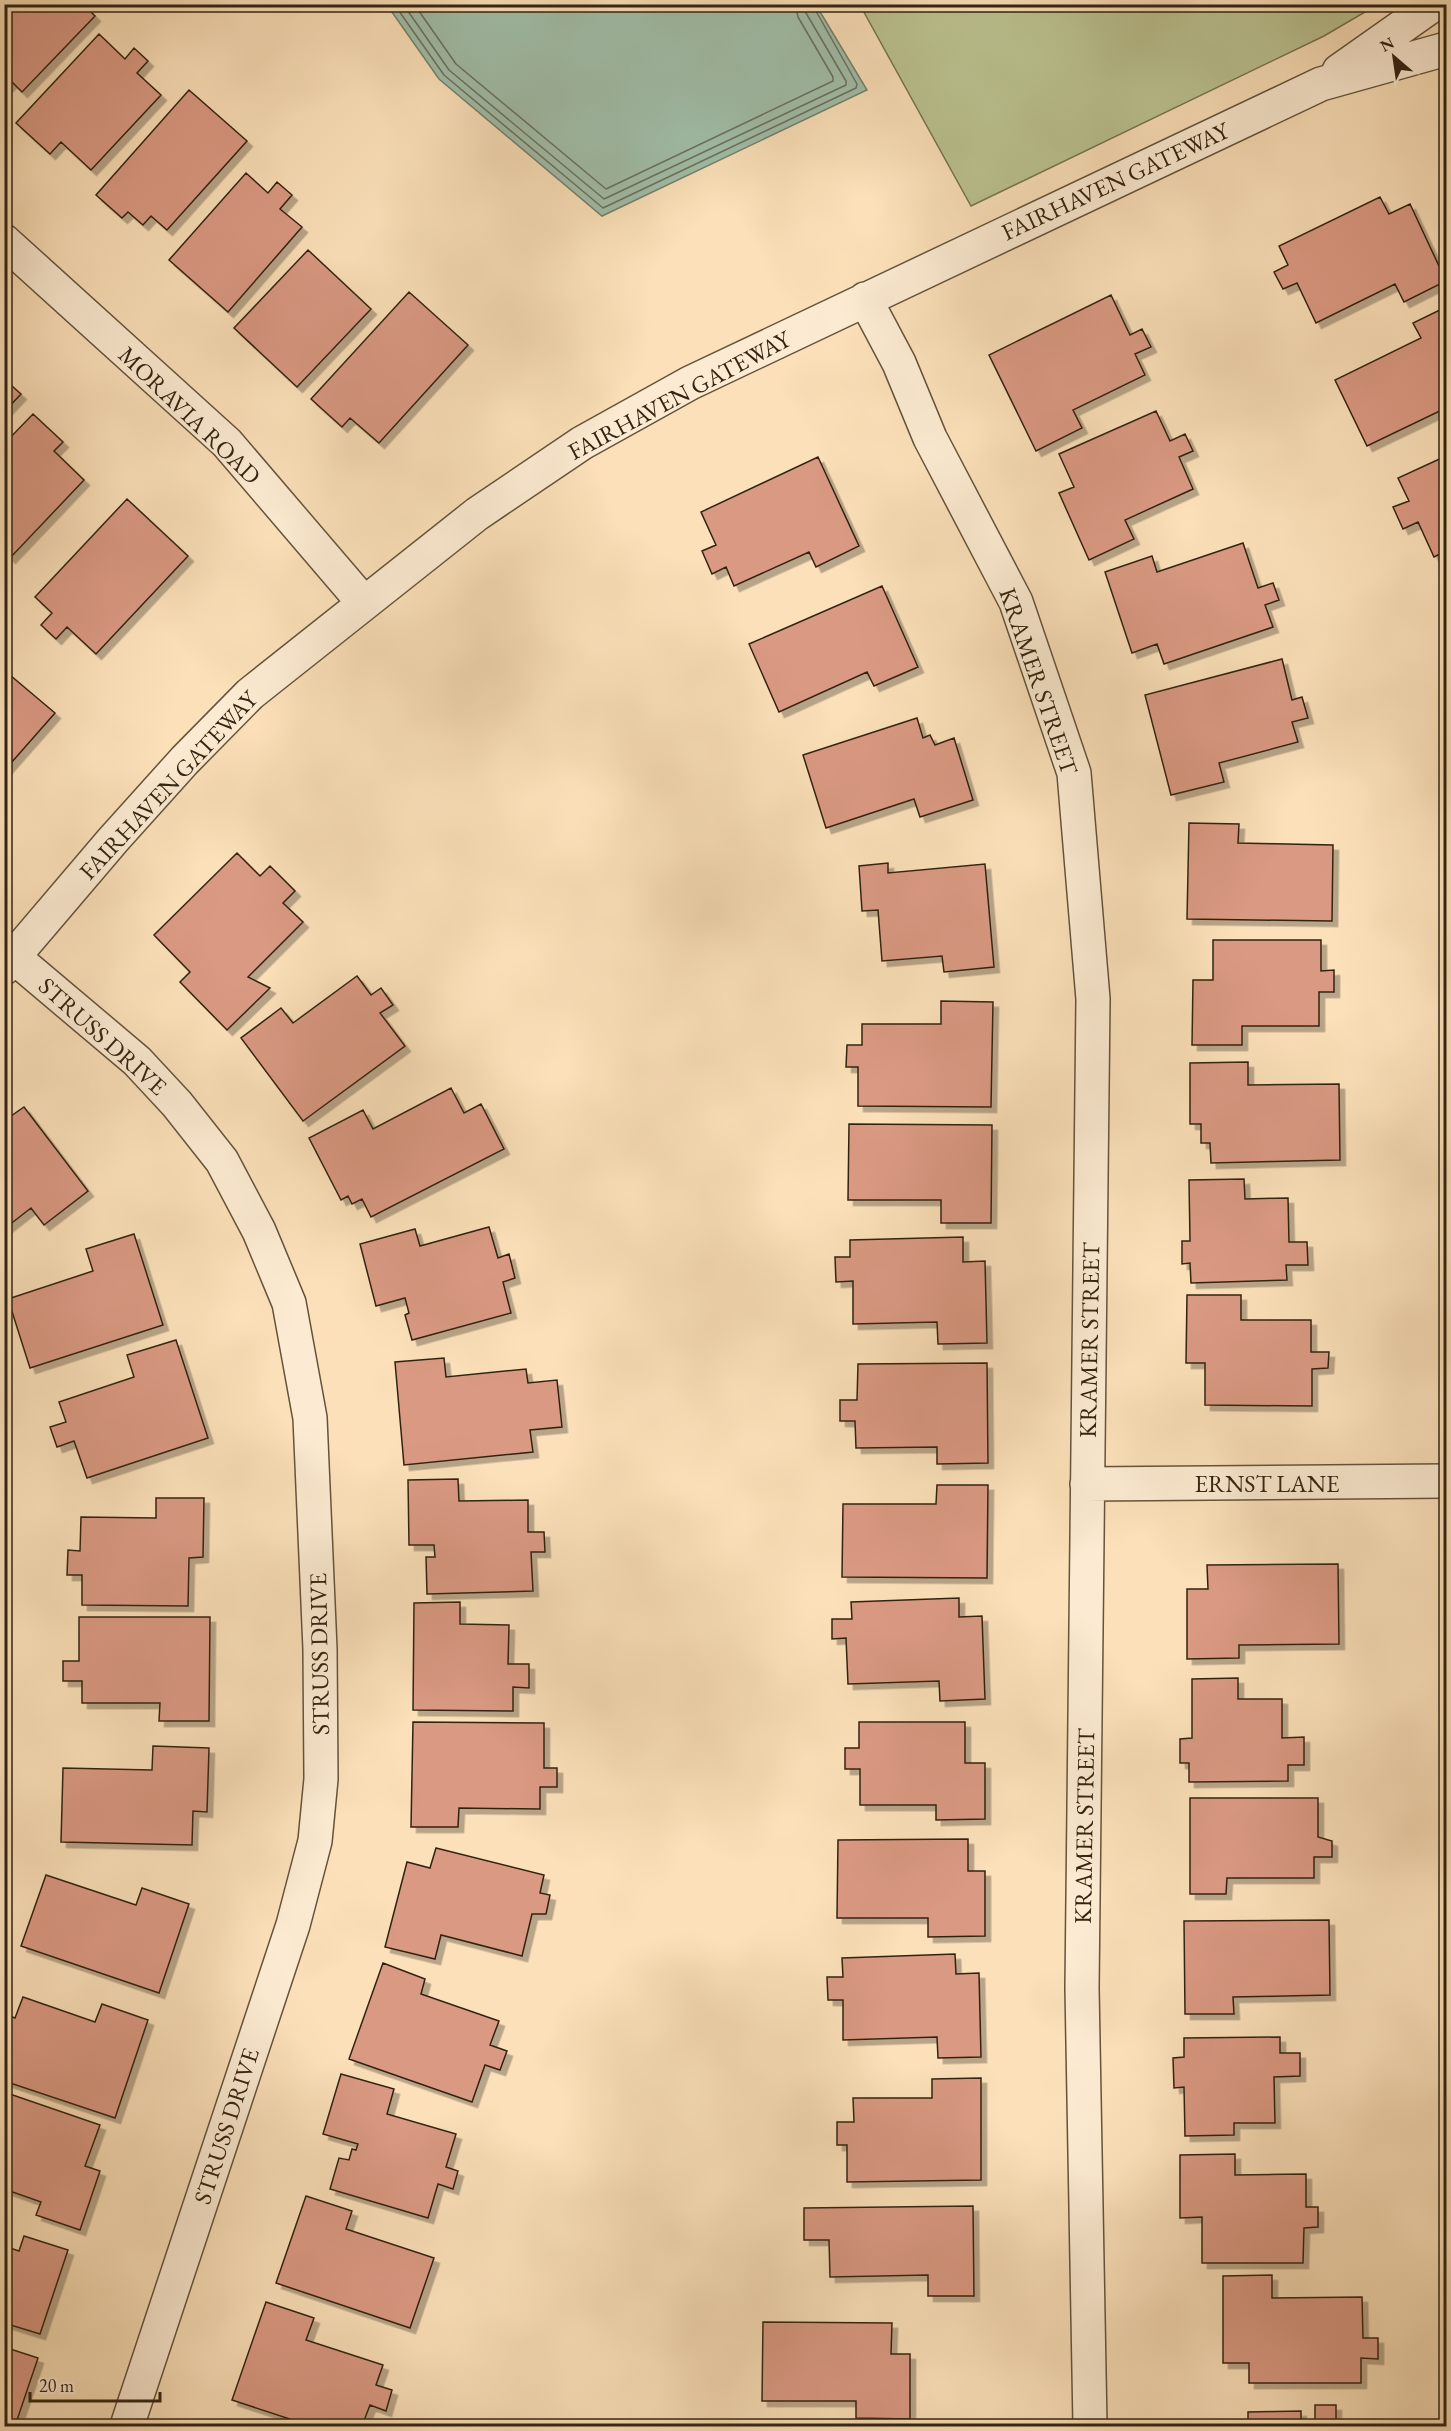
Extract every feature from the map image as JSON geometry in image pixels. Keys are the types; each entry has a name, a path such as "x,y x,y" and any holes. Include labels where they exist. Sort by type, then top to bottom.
{"street":[{"path":"1436,4 1446,23"},
{"name":"FAIRHAVEN GATEWAY","path":"10,963 113,840 185,760 250,694 363,602 477,514 582,443 690,383 1321,84 1436,4"},
{"name":"FAIRHAVEN GATEWAY","path":"1321,84 1446,49"},
{"name":"MORAVIA ROAD","path":"4,241 227,443 363,602"},
{"name":"KRAMER STREET","path":"865,299 899,363 930,438 1016,602 1074,773 1093,999 1082,1988 1090,2427"},
{"name":"STRUSS DRIVE","path":"10,963 137,1061 177,1104 222,1161 259,1231 290,1303 310,1418 320,1649 321,1779 315,1841 293,1925 127,2427"},
{"name":"ERNST LANE","path":"1088,1484 1446,1482"}],"green space":[{"path":"860,5 1377,5 1324,36 971,206"}],"water":[{"path":"387,5 816,5 867,90 602,216 439,79"}],"building":[{"path":"4,4 83,4 95,16 22,92 12,82 4,89"},
{"path":"99,34 125,59 134,48 148,61 137,73 161,95 91,170 61,142 50,154 16,123"},
{"path":"189,90 247,141 167,230 151,216 143,225 128,212 122,218 96,195"},
{"path":"246,173 268,193 277,182 292,195 280,209 302,227 228,312 169,260"},
{"path":"1380,197 1389,214 1410,204 1446,281 1404,302 1395,284 1316,323 1297,283 1283,289 1274,272 1288,265 1279,246"},
{"path":"308,250 371,309 297,387 234,328"},
{"path":"409,292 468,345 379,443 350,418 342,427 311,399"},
{"path":"1111,295 1130,335 1142,329 1151,347 1135,354 1145,375 1073,410 1082,428 1036,451 989,355"},
{"path":"1446,307 1446,408 1367,446 1335,380 1421,338 1413,323"},
{"path":"4,379 21,394 4,412"},
{"path":"1156,411 1170,441 1185,434 1193,451 1179,457 1193,489 1125,520 1134,539 1089,560 1059,493 1074,487 1059,454"},
{"path":"33,414 63,442 54,451 84,480 10,558 4,552 4,444"},
{"path":"1446,456 1446,551 1434,557 1418,522 1403,529 1393,507 1409,501 1398,478"},
{"path":"818,457 859,546 816,567 809,552 734,586 726,567 712,574 702,551 716,545 701,512"},
{"path":"127,499 188,556 96,654 67,627 56,639 41,625 52,613 35,597"},
{"path":"1243,543 1258,588 1273,583 1279,600 1265,605 1273,627 1164,664 1157,644 1132,653 1105,572 1152,556 1157,572"},
{"path":"882,586 918,667 874,686 867,672 779,712 749,644"},
{"path":"1282,659 1292,700 1302,697 1308,718 1292,722 1298,742 1219,763 1224,782 1171,795 1145,695"},
{"path":"4,670 55,713 4,771"},
{"path":"917,718 923,738 930,735 935,745 954,738 973,800 920,817 914,799 826,828 803,755"},
{"path":"1189,823 1239,824 1238,843 1333,845 1332,921 1187,919"},
{"path":"237,853 260,876 270,866 295,891 283,903 303,922 248,977 270,988 227,1030 180,982 190,972 154,935"},
{"path":"888,863 888,873 985,864 994,967 944,972 942,956 882,961 878,910 862,911 859,866"},
{"path":"1213,940 1321,940 1321,971 1334,970 1334,992 1319,992 1319,1026 1242,1026 1242,1045 1192,1045 1193,980 1213,980"},
{"path":"357,976 371,995 381,988 393,1005 380,1013 405,1046 303,1121 241,1038 281,1008 293,1023"},
{"path":"941,1001 993,1002 991,1107 858,1106 858,1067 846,1067 847,1045 862,1045 862,1024 941,1024"},
{"path":"1248,1062 1248,1085 1339,1084 1340,1160 1211,1163 1210,1143 1201,1143 1201,1124 1190,1124 1190,1063"},
{"path":"451,1088 464,1113 481,1104 504,1149 371,1217 362,1199 352,1204 348,1196 341,1200 309,1138 363,1110 373,1129"},
{"path":"24,1107 88,1191 44,1225 31,1208 4,1229 4,1121"},
{"path":"849,1124 992,1125 991,1223 941,1223 941,1200 848,1200"},
{"path":"1244,1179 1245,1199 1288,1198 1289,1242 1307,1242 1308,1265 1286,1265 1287,1280 1191,1283 1190,1263 1182,1264 1182,1241 1190,1241 1189,1180"},
{"path":"489,1227 498,1258 509,1254 515,1278 503,1282 511,1313 412,1340 405,1315 409,1313 405,1298 376,1306 360,1244 415,1229 420,1246"},
{"path":"134,1234 163,1325 30,1368 8,1299 93,1271 86,1249"},
{"path":"963,1237 963,1262 985,1261 987,1343 938,1344 937,1322 853,1324 853,1281 836,1282 835,1257 850,1257 850,1240"},
{"path":"1187,1295 1241,1295 1241,1320 1311,1320 1311,1352 1329,1352 1328,1368 1312,1369 1312,1406 1205,1405 1205,1363 1186,1363"},
{"path":"176,1340 208,1438 87,1478 74,1441 57,1447 50,1427 66,1422 59,1402 134,1377 127,1355"},
{"path":"444,1358 446,1377 526,1369 528,1383 557,1380 562,1427 530,1430 533,1452 404,1465 395,1362"},
{"path":"987,1363 988,1463 937,1464 937,1447 856,1448 855,1421 840,1421 840,1400 857,1400 858,1364"},
{"path":"458,1479 459,1501 528,1500 528,1532 544,1532 545,1552 531,1552 533,1591 427,1594 426,1557 435,1557 434,1545 409,1545 408,1480"},
{"path":"937,1485 988,1485 987,1578 842,1577 843,1504 936,1504"},
{"path":"156,1498 204,1498 203,1557 189,1558 188,1606 82,1605 82,1575 67,1575 68,1550 80,1551 81,1517 156,1518"},
{"path":"1338,1564 1339,1644 1239,1645 1239,1658 1187,1659 1187,1589 1208,1589 1207,1565"},
{"path":"959,1598 959,1617 982,1616 985,1699 940,1701 939,1681 848,1684 846,1638 832,1639 832,1619 852,1619 851,1602"},
{"path":"460,1602 460,1624 509,1625 508,1664 529,1664 529,1688 513,1687 513,1711 413,1710 414,1603"},
{"path":"79,1617 210,1617 209,1721 159,1721 160,1703 82,1703 82,1681 63,1681 63,1661 79,1661"},
{"path":"1238,1678 1238,1699 1282,1699 1282,1738 1304,1737 1304,1765 1288,1765 1288,1781 1189,1782 1189,1763 1180,1763 1180,1739 1192,1738 1192,1679"},
{"path":"413,1722 544,1723 544,1768 557,1768 557,1787 540,1787 540,1809 459,1808 458,1827 411,1827"},
{"path":"859,1722 965,1722 965,1763 985,1763 985,1819 936,1820 936,1805 860,1805 860,1769 845,1769 845,1748 859,1748"},
{"path":"153,1746 209,1748 207,1812 193,1811 192,1845 61,1842 63,1768 152,1770"},
{"path":"1190,1798 1318,1798 1318,1837 1332,1841 1332,1857 1314,1857 1314,1878 1227,1878 1226,1894 1190,1894"},
{"path":"968,1839 968,1871 985,1871 985,1936 928,1937 928,1918 837,1918 838,1840"},
{"path":"436,1848 544,1875 540,1893 550,1895 546,1914 532,1914 522,1956 441,1935 435,1959 385,1947 407,1862 430,1868"},
{"path":"46,1875 136,1905 142,1888 189,1904 159,1993 21,1946"},
{"path":"1329,1920 1330,1995 1233,1997 1234,2014 1185,2014 1184,1921"},
{"path":"955,1954 956,1974 979,1973 981,2057 938,2058 937,2037 843,2040 843,2000 828,2000 827,1977 843,1977 842,1958"},
{"path":"383,1963 425,1979 421,1994 499,2021 490,2045 507,2051 500,2070 485,2065 472,2102 349,2059"},
{"path":"23,1997 95,2022 102,2004 148,2020 115,2118 4,2081 4,2014 15,2018"},
{"path":"1280,2037 1280,2053 1300,2053 1300,2076 1274,2077 1275,2123 1234,2123 1234,2135 1185,2136 1184,2087 1174,2088 1173,2058 1184,2057 1184,2038"},
{"path":"341,2074 394,2089 387,2114 456,2134 446,2167 458,2171 453,2189 438,2184 428,2218 330,2189 339,2158 349,2160 352,2149 356,2150 358,2144 323,2134"},
{"path":"981,2078 981,2180 847,2182 847,2145 837,2145 837,2122 854,2122 853,2098 932,2098 932,2079"},
{"path":"4,2092 100,2125 85,2166 100,2171 80,2230 36,2215 41,2202 4,2189"},
{"path":"1235,2154 1235,2175 1306,2174 1306,2207 1318,2207 1318,2227 1304,2228 1303,2263 1202,2263 1202,2217 1180,2218 1180,2155"},
{"path":"306,2196 352,2211 346,2229 434,2258 410,2328 276,2283"},
{"path":"973,2206 974,2296 928,2296 928,2275 830,2277 829,2240 804,2240 804,2208"},
{"path":"24,2236 68,2250 40,2334 4,2323 4,2246 19,2251"},
{"path":"1272,2275 1272,2298 1362,2297 1363,2338 1378,2338 1378,2359 1361,2358 1361,2383 1249,2383 1249,2363 1223,2363 1223,2276"},
{"path":"266,2302 314,2318 306,2340 383,2365 376,2385 392,2390 386,2411 370,2405 362,2426 311,2426 232,2400"},
{"path":"763,2322 892,2323 891,2354 910,2354 910,2419 856,2418 856,2401 762,2401"},
{"path":"4,2347 38,2358 15,2426 4,2426"},
{"path":"1315,2405 1336,2405 1336,2422 1315,2421"},
{"path":"1301,2411 1301,2424 1373,2424 1373,2426 1248,2426 1248,2412"},
{"path":"222,2420 243,2426 220,2426"}]}
